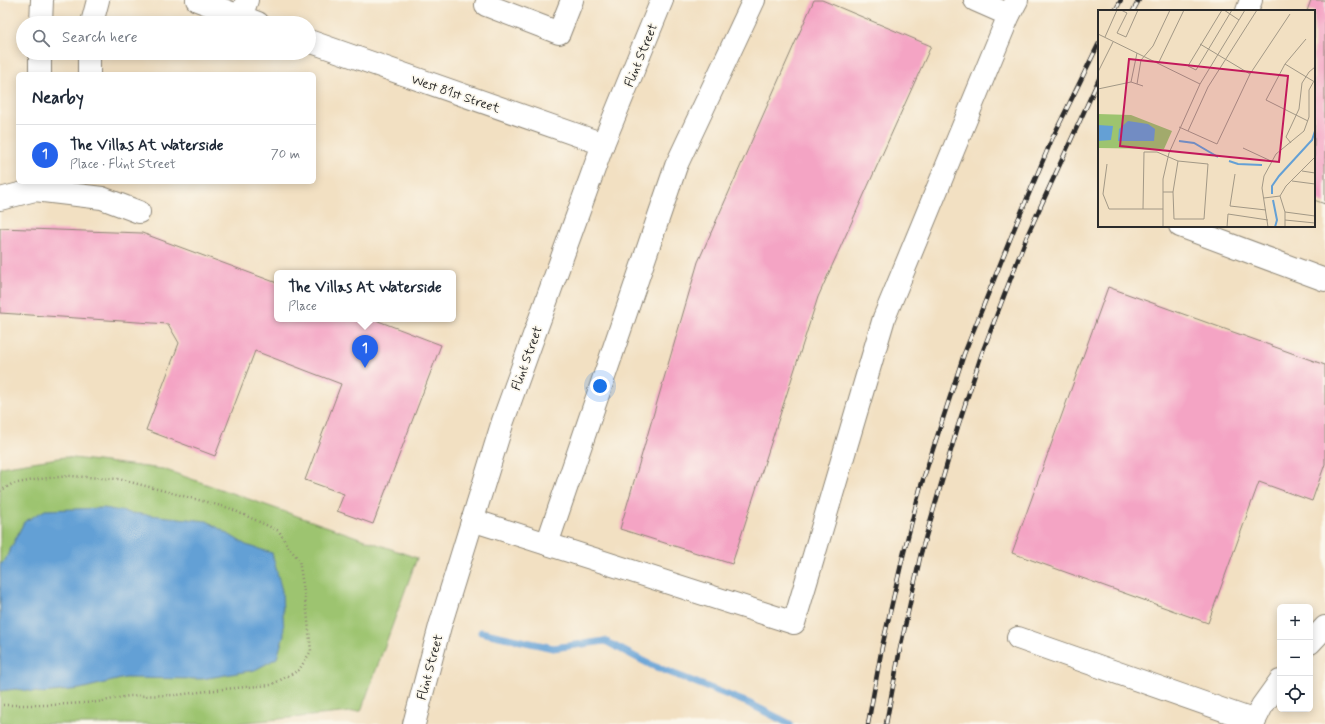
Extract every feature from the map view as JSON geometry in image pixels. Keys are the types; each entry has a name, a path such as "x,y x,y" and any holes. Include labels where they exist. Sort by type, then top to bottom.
{"street":[{"path":"41,16 42,0"},
{"path":"94,16 98,0"},
{"path":"197,0 249,13"},
{"path":"488,0 486,5 559,33 572,0"},
{"name":"Flint Street","path":"414,724 440,626 503,421 603,144 662,0"},
{"path":"547,544 676,166 754,0"},
{"path":"472,520 794,623 884,318 1013,7 976,0"},
{"path":"1247,10 1251,0"},
{"name":"West 81st Street","path":"316,43 603,144"},
{"path":"40,60 40,72"},
{"path":"89,60 89,72"},
{"path":"0,199 34,186 83,189 139,212"},
{"path":"1183,227 1325,280"},
{"path":"1313,640 1325,627"},
{"path":"1018,638 1254,722 1262,706 1277,685"}],"path":[{"path":"0,491 12,484 69,476 119,479 229,508 280,531 287,545 299,560 311,650 299,670 271,685 177,695 129,696 98,702 52,706 0,705"}],"green space":[{"path":"65,457 163,469 417,558 361,711 228,724 0,724 0,467"}],"water":[{"path":"104,508 131,513 207,521 246,545 272,553 282,591 284,635 277,658 255,670 202,679 125,678 80,689 42,693 16,689 0,691 0,565 5,560 24,522 45,510"}],"building":[{"path":"814,0 822,0 931,46 818,297 732,564 620,529 698,262"},
{"path":"1311,0 1325,0 1325,204 1315,200 1315,10 1307,10"},
{"path":"0,228 142,233 274,282 274,322 381,322 441,345 373,524 337,511 344,494 305,480 341,384 255,351 215,456 146,430 179,343 168,324 0,313"},
{"path":"1108,287 1325,365 1325,464 1312,501 1259,482 1208,623 1012,553"}],"waterway":[{"path":"481,632 553,648 605,641 651,665 748,703 790,724"}],"railway":[{"path":"1116,10 1121,0"},
{"path":"1134,10 1139,0"},
{"path":"868,724 882,647 920,489 964,354 1052,139 1098,45"},
{"path":"886,724 900,649 921,553 958,426 982,353 1027,236 1098,81"}],"place":[{"name":"The Villas At Waterside","path":"365,368"}]}
